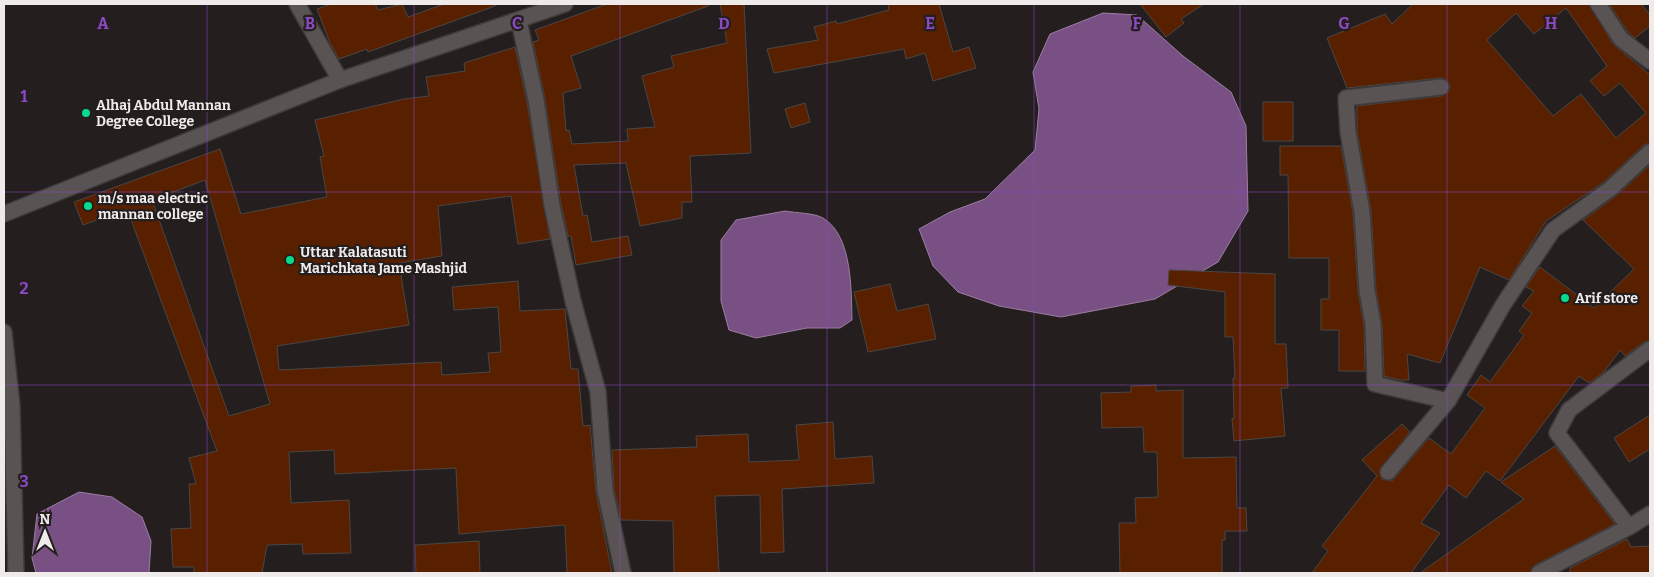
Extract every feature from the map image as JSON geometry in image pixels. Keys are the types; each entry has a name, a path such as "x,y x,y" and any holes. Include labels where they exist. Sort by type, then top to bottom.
{"street":[{"path":"297,4 340,80"},
{"path":"4,214 340,80 565,4"},
{"path":"1598,4 1621,39 1650,61"},
{"path":"519,21 536,100 552,206 573,301 598,392 605,490 623,573"},
{"path":"1441,87 1346,98 1348,132 1362,212 1372,324 1375,384 1448,401"},
{"path":"1388,472 1448,401 1503,305 1553,230 1610,189 1650,152"},
{"path":"4,332 12,406 16,573"},
{"path":"1629,528 1557,433 1569,410 1650,349"},
{"path":"1539,573 1629,528 1650,514"}],"shaded area":[{"path":"1103,13 1137,15 1183,56 1231,92 1246,126 1248,211 1218,262 1155,299 1061,317 999,306 958,292 933,266 919,229 950,212 985,199 1035,150 1039,109 1033,72 1050,34"},
{"path":"785,211 819,216 833,226 840,237 848,265 852,320 840,328 807,328 756,338 729,330 721,301 721,240 736,220"},
{"path":"79,492 112,497 142,517 151,541 149,573 36,573 32,558 37,514"}],"building":[{"path":"331,4 375,4 378,10 402,4 408,17 444,4 495,4 495,6 368,52 367,49 339,59 330,43 317,9"},
{"path":"607,4 708,4 708,6 571,56 581,88 563,93 566,131 569,130 572,144 628,141 627,129 655,127 642,76 674,67 671,56 727,43 720,4 744,4 751,153 690,156 692,202 682,202 682,218 640,226 626,163 574,165 583,216 587,215 592,242 628,236 632,255 576,265 571,236 568,236 561,204 545,99 533,42 539,40 535,30"},
{"path":"888,4 939,4 953,52 969,47 976,68 933,81 925,53 906,59 904,49 774,73 767,49 818,40 814,27 836,21 837,24 889,10"},
{"path":"1140,4 1204,4 1181,19 1184,23 1166,37"},
{"path":"1413,4 1589,4 1613,44 1650,75 1650,143 1644,145 1604,182 1546,221 1509,280 1480,267 1440,363 1407,354 1409,380 1384,376 1382,324 1376,290 1371,211 1357,131 1357,106 1442,96 1449,91 1450,85 1445,79 1440,78 1347,88 1327,38 1385,14 1392,24","holes":["1566,8 1607,66 1590,81 1604,96 1620,83 1646,113 1616,138 1581,94 1553,116 1487,40 1516,13 1534,34"]},
{"path":"1609,4 1641,4 1650,15 1650,26 1635,38 1628,32"},
{"path":"515,47 527,102 550,239 518,244 511,196 438,206 442,256 399,263 409,325 277,346 279,370 441,362 442,375 490,372 488,353 501,352 498,307 454,310 452,287 518,281 520,311 565,309 571,369 578,369 583,426 590,425 596,492 612,573 567,573 565,525 459,534 456,468 335,474 334,450 289,452 291,503 349,500 351,553 303,554 302,544 267,545 262,573 194,573 194,567 173,567 171,529 191,528 189,484 196,484 189,458 217,451 127,209 83,225 74,202 220,149 241,214 327,197 320,157 324,156 315,120 404,99 429,96 426,77 465,71 464,63","holes":["205,180 270,404 229,416 152,200"]},
{"path":"1263,102 1293,102 1293,141 1263,141"},
{"path":"805,103 810,122 791,128 785,109"},
{"path":"1280,146 1341,146 1353,213 1358,292 1364,325 1365,371 1339,371 1339,330 1321,330 1321,299 1329,299 1329,258 1289,258 1288,175 1280,175"},
{"path":"1650,165 1650,340 1644,342 1625,356 1620,350 1604,372 1589,383 1579,376 1500,481 1486,471 1466,498 1449,485 1421,523 1440,533 1411,573 1312,573 1328,551 1322,546 1377,476 1362,460 1402,424 1410,432 1379,471 1382,479 1392,481 1429,438 1451,454 1485,408 1467,395 1481,375 1490,382 1524,335 1519,331 1532,313 1522,306 1534,291 1526,287 1540,267 1594,308 1634,269 1583,220 1616,196"},
{"path":"1169,270 1275,274 1275,344 1286,344 1288,388 1281,388 1285,436 1234,441 1232,419 1234,418 1233,378 1235,378 1233,337 1225,337 1225,292 1168,285"},
{"path":"890,284 897,311 928,304 936,339 868,352 854,292"},
{"path":"1156,385 1156,391 1183,390 1183,458 1236,457 1237,508 1246,508 1247,531 1225,531 1225,540 1222,540 1222,573 1120,573 1119,523 1136,523 1135,498 1158,497 1157,452 1144,452 1143,427 1102,428 1101,393 1131,392 1131,386"},
{"path":"1650,415 1650,449 1629,462 1614,438"},
{"path":"833,422 835,459 872,456 874,483 782,489 784,552 761,553 760,495 715,496 719,573 674,573 673,521 621,520 614,489 612,450 697,447 696,436 748,434 749,462 799,460 796,425"},
{"path":"1555,446 1615,524 1535,565 1530,573 1420,573 1524,499 1501,482"},
{"path":"1627,539 1631,547 1650,546 1650,573 1570,573 1570,568"},
{"path":"479,541 480,573 416,573 415,545"}],"place":[{"name":"Alhaj Abdul Mannan Degree College","path":"86,113"},
{"name":"m/s maa electric mannan college","path":"88,206"},
{"name":"Uttar Kalatasuti Marichkata Jame Mashjid","path":"290,260"},
{"name":"Arif store","path":"1565,298"}]}
